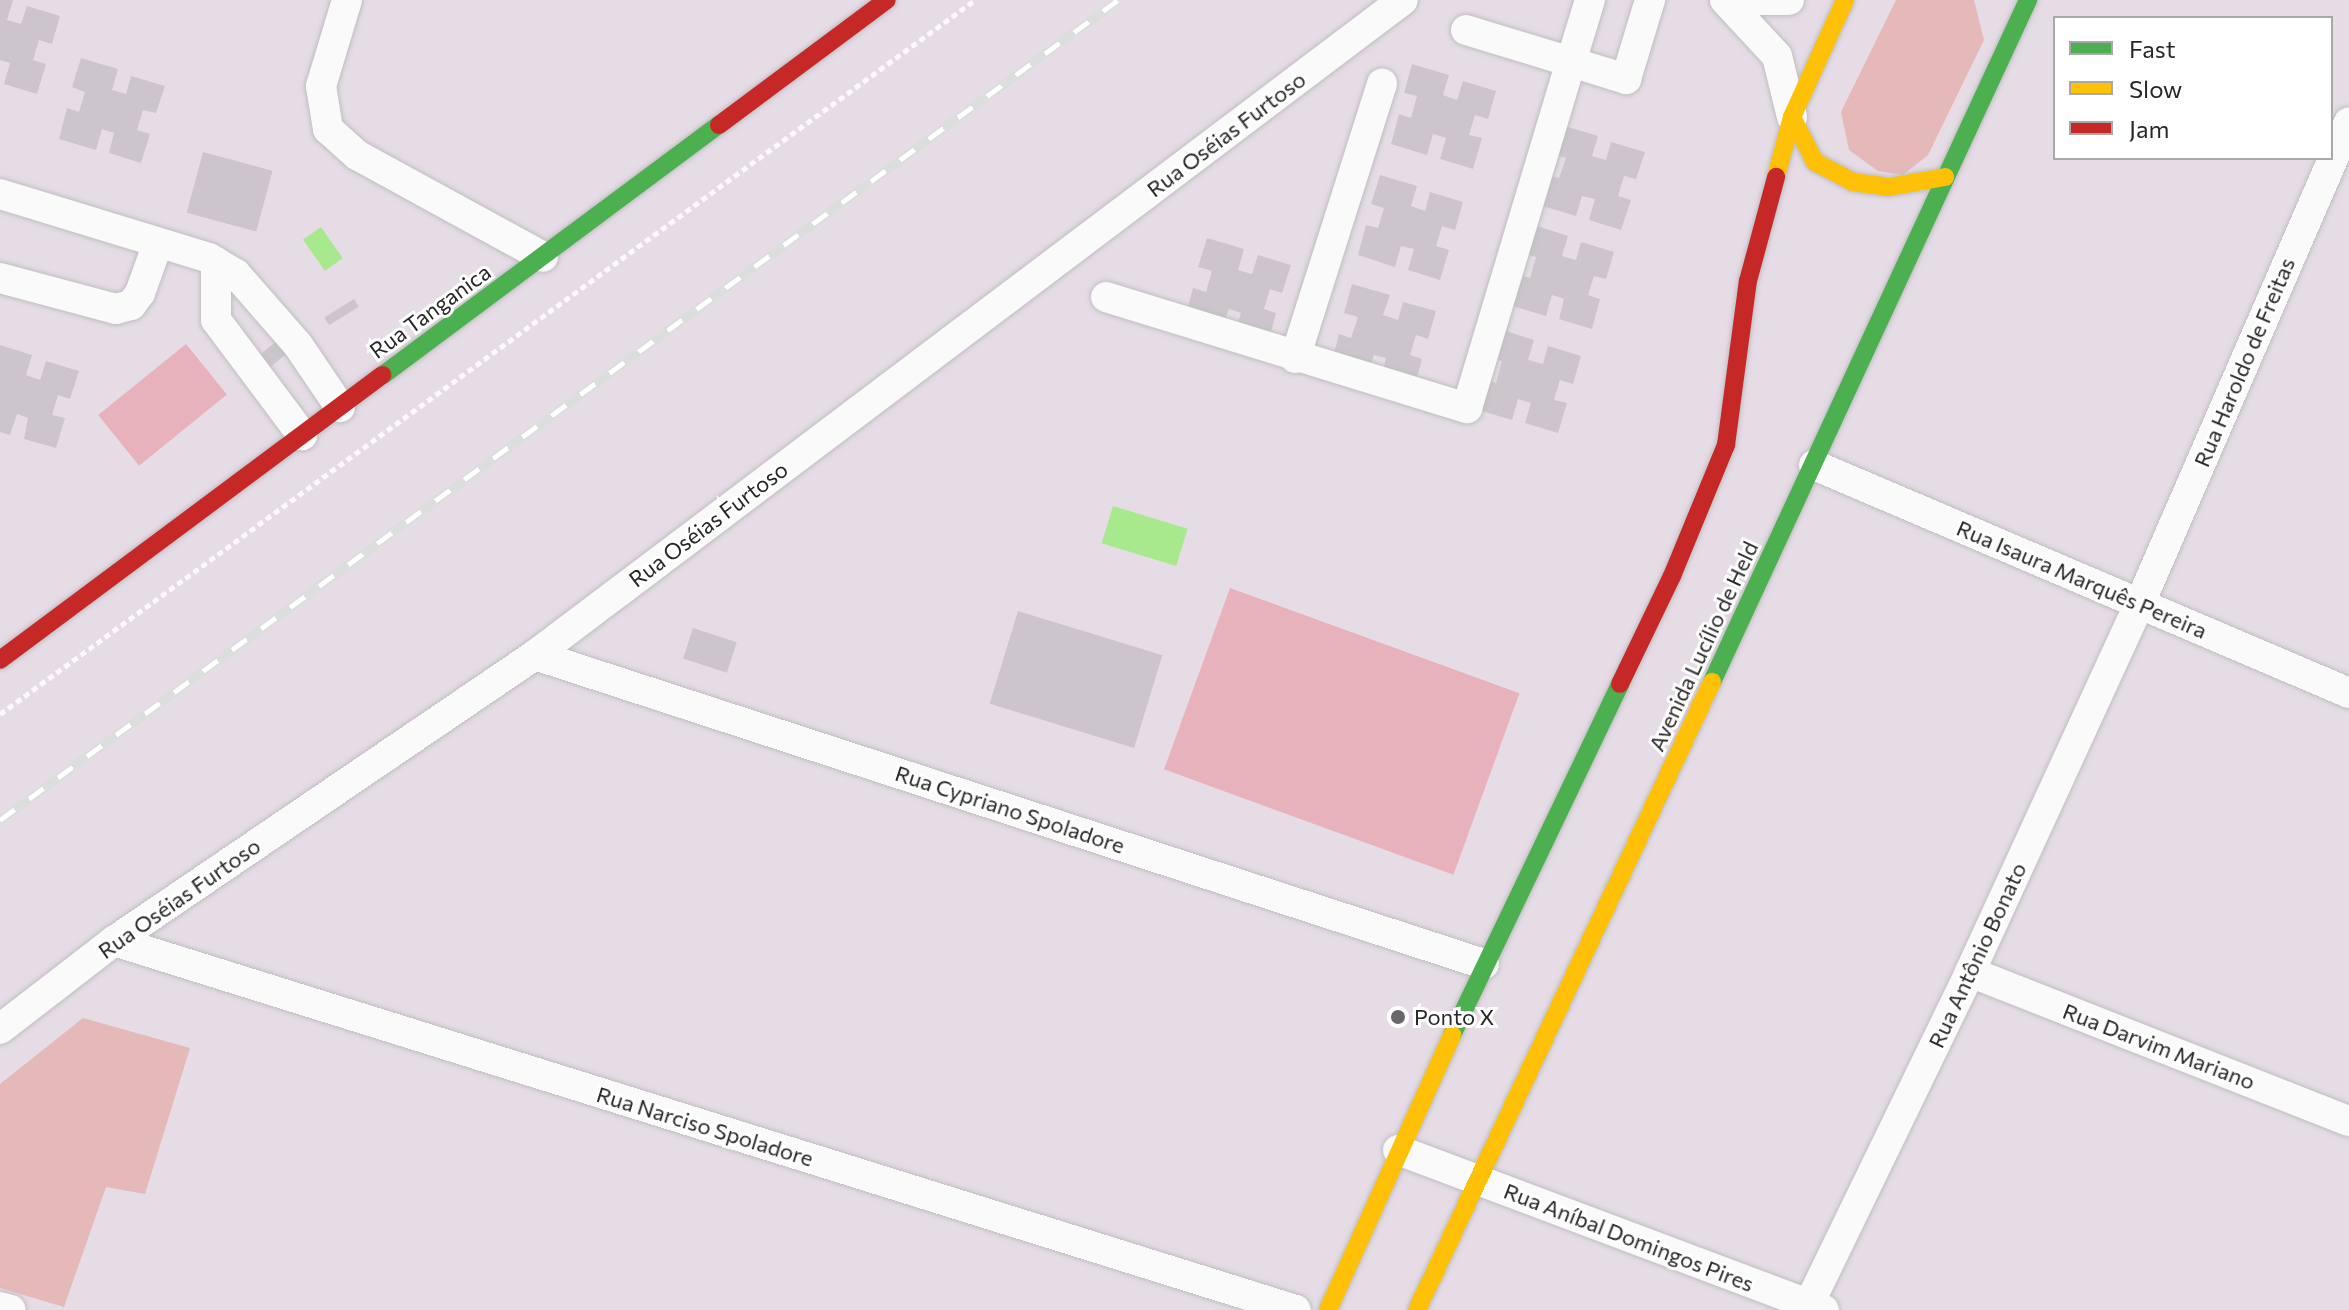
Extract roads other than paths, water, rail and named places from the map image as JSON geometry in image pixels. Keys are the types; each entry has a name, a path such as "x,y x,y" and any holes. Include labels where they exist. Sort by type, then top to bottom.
{"main road":[{"name":"Rua Tanganica","path":"0,660 887,0"},
{"path":"1328,1310 1484,964 1672,576 1726,445 1748,281 1792,117 1845,0"},
{"name":"Avenida Lucílio de Held","path":"1417,1310 1814,465 2028,0"},
{"path":"2000,10 2014,31"},
{"path":"1792,117 1815,162 1853,182 1889,187 1945,177"}],"street":[{"path":"347,0 321,86 328,129 357,155 543,257"},
{"name":"Rua Oséias Furtoso","path":"0,1029 114,941 535,655 1403,0"},
{"path":"1106,297 1295,358 1467,408 1590,0"},
{"path":"1466,30 1626,79 1650,0"},
{"path":"1725,0 1777,56 1792,117"},
{"path":"1742,0 1789,0"},
{"path":"1295,358 1382,83"},
{"name":"Rua Haroldo de Freitas","path":"2333,159 2349,122"},
{"name":"Rua Haroldo de Freitas","path":"2140,603 2332,160"},
{"path":"0,194 216,262 236,274 298,345 340,407"},
{"path":"0,278 116,309 131,305 140,293 158,243"},
{"path":"216,262 216,320 302,435"},
{"name":"Rua Isaura Marquês Pereira","path":"1814,465 2349,693"},
{"name":"Rua Antônio Bonato","path":"1817,1307 2140,603"},
{"name":"Rua Cypriano Spoladore","path":"535,655 1484,964"},
{"name":"Rua Narciso Spoladore","path":"114,941 1296,1310"},
{"name":"Rua Darvim Mariano","path":"1970,972 2349,1121"},
{"name":"Rua Aníbal Domingos Pires","path":"1398,1150 1817,1307"},
{"path":"0,1307 11,1310"}],"railway":[{"path":"0,820 1118,0"}],"place":[{"name":"Ponto X","path":"1398,1017"}]}
